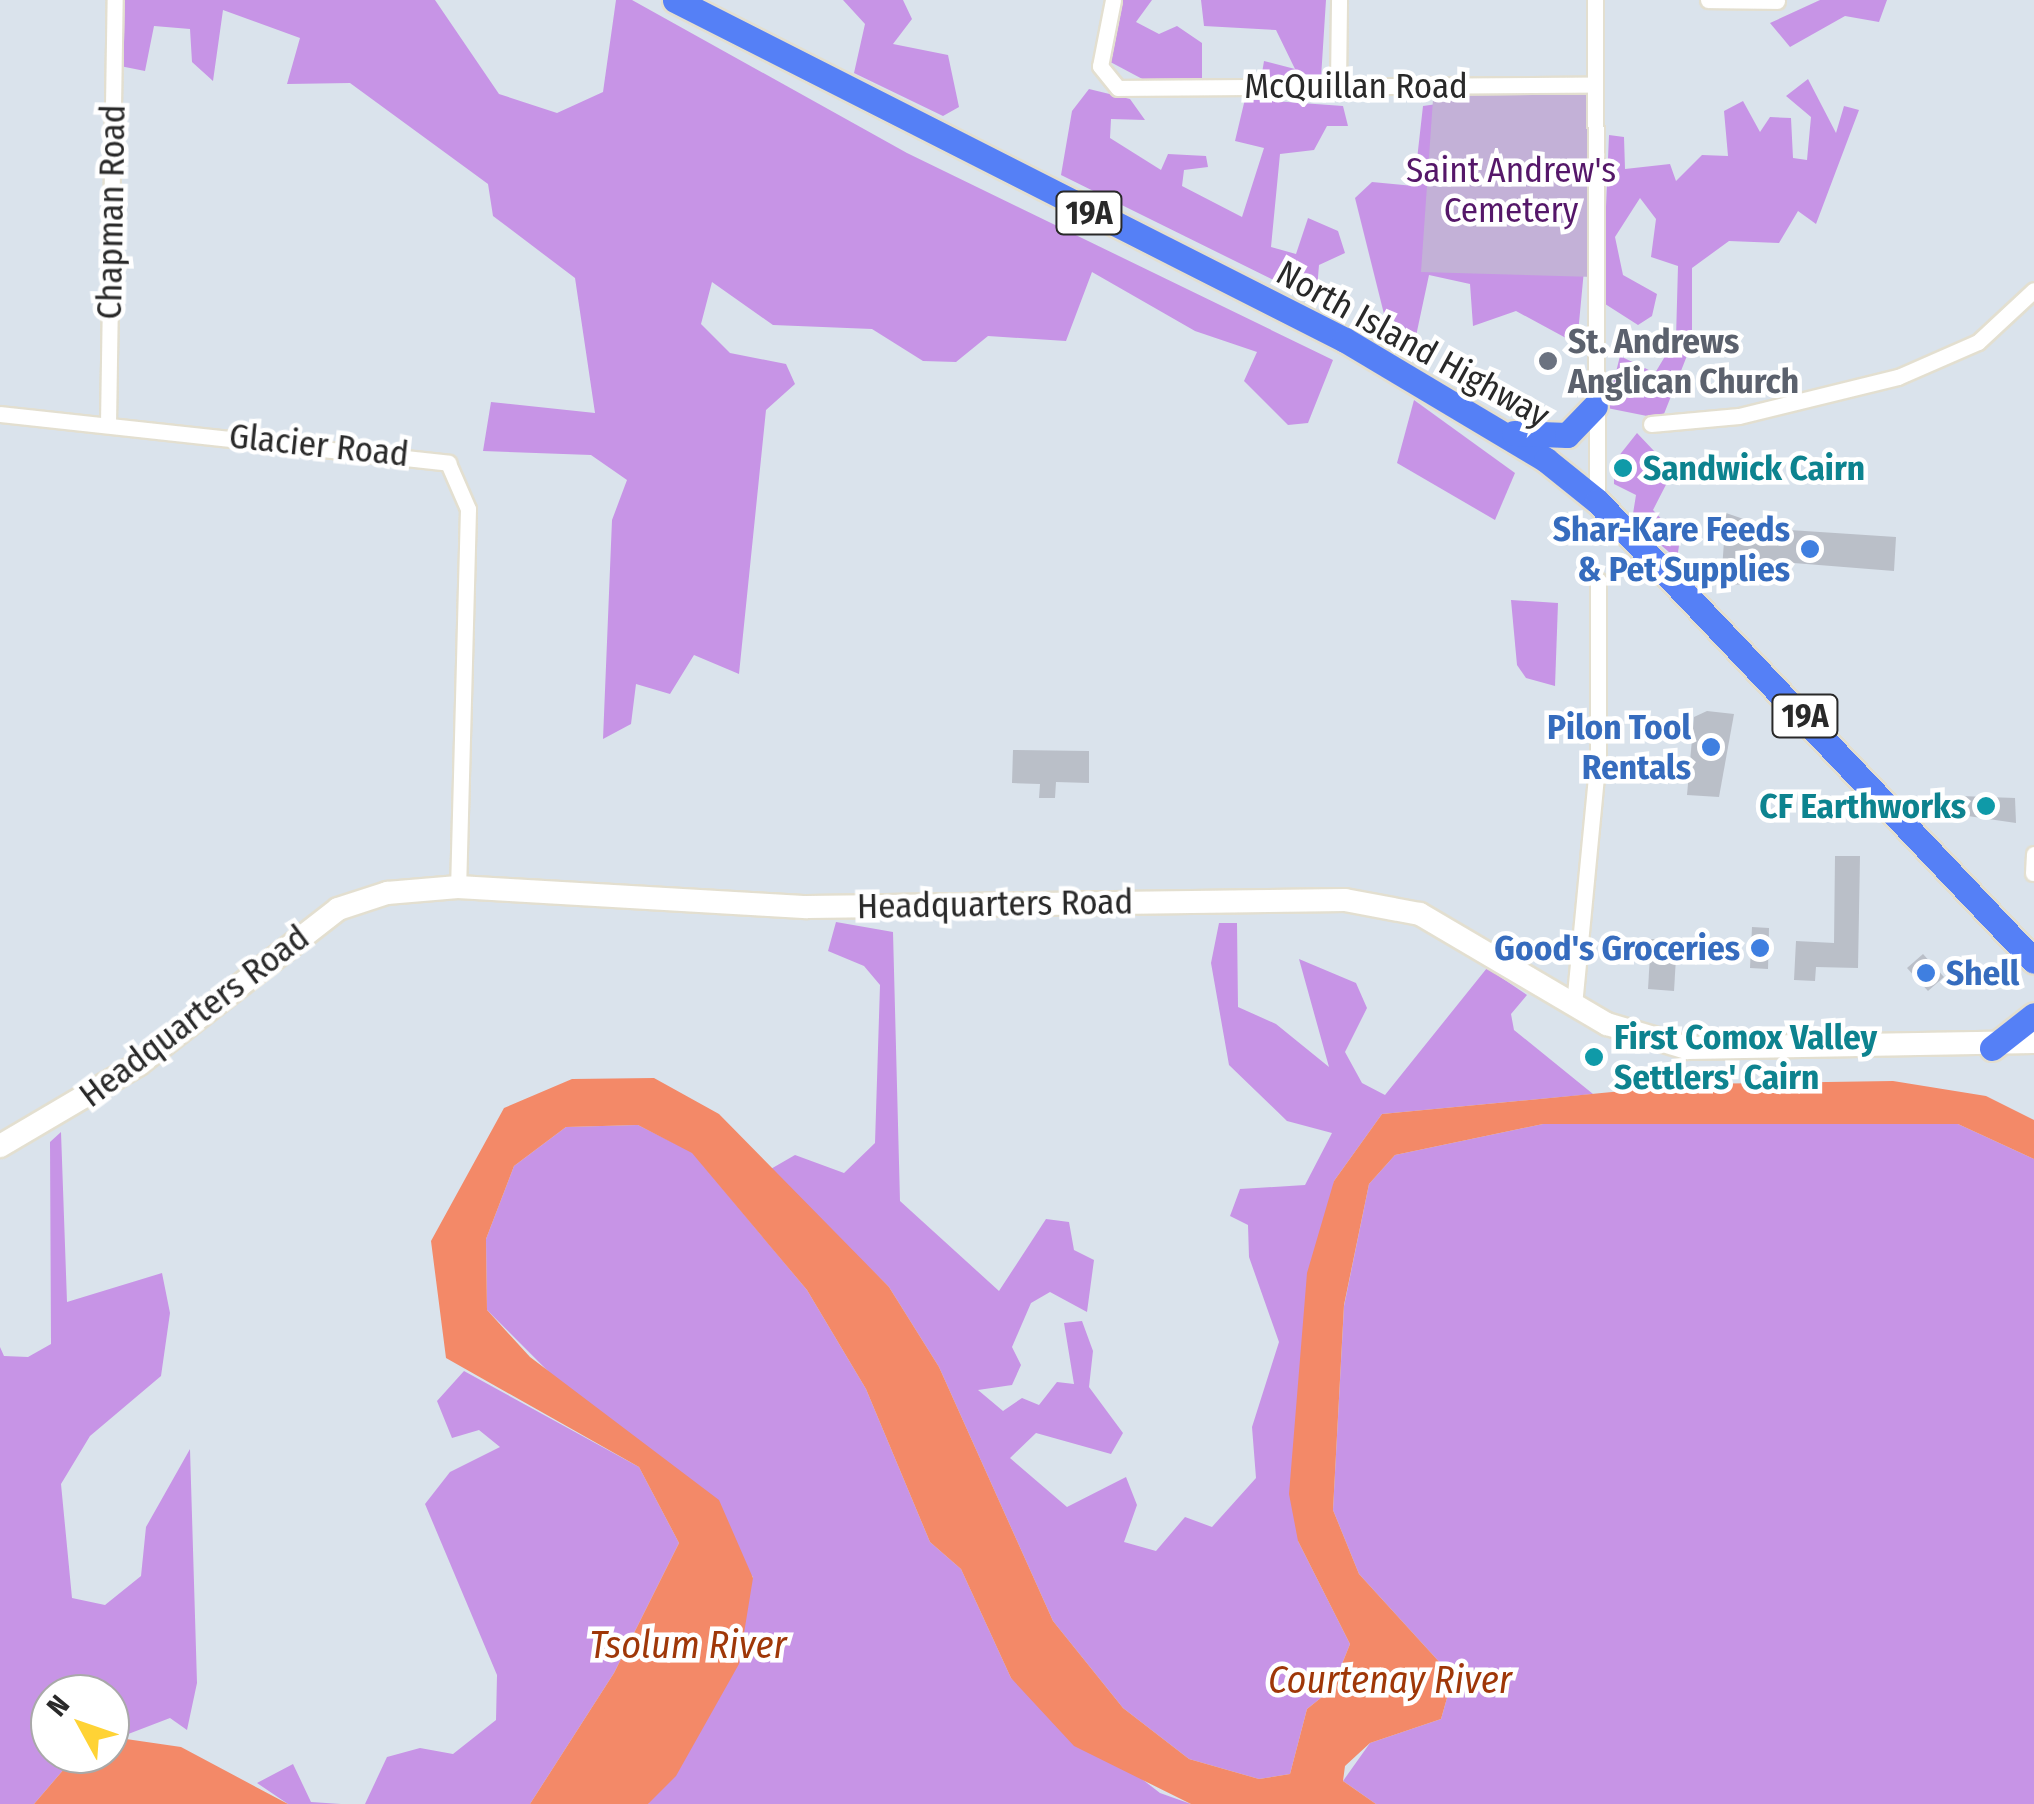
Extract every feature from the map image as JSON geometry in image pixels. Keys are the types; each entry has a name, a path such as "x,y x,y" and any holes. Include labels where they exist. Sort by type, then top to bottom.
{"main road":[{"name":"North Island Highway","path":"675,0 1502,429 1597,501 2022,939 2034,960"},
{"path":"1502,429 1567,436 1595,406"},
{"name":"Headquarters Road","path":"0,1146 139,1064 338,909 387,892 458,888 807,907 1345,900 1420,914 1574,1004 1687,1048 1992,1048 2034,1042"},
{"path":"2022,939 2034,976"},
{"path":"1992,1048 2034,1015"},
{"path":"1992,1048 2034,1058"}],"street":[{"name":"Chapman Road","path":"108,424 115,0"},
{"name":"McQuillan Road","path":"1113,0 1100,66 1118,88 1595,85"},
{"path":"1338,86 1339,0"},
{"path":"1595,0 1597,501"},
{"path":"1708,0 1777,1"},
{"path":"1651,424 1739,416 1898,377 1978,342 2034,290"},
{"name":"Glacier Road","path":"0,414 448,464 468,510 458,888"},
{"path":"1574,1004 1598,755 1598,580"},
{"path":"2032,873 2034,854"}],"green space":[{"path":"118,0 435,0 499,94 557,113 603,92 616,0 632,0 907,153 1333,360 1308,423 1288,425 1244,381 1257,352 1195,331 1092,272 1066,341 988,336 956,362 923,361 872,329 773,325 712,282 701,324 730,353 786,364 795,384 766,410 739,674 694,655 670,694 636,684 631,724 603,739 612,520 627,480 591,455 483,451 491,402 595,413 575,278 493,216 488,184 350,83 287,84 300,38 223,10 213,81 192,62 190,29 154,26 145,71 120,66"},
{"path":"843,0 903,0 912,19 893,44 948,55 959,107 943,116 854,73 865,24"},
{"path":"1119,0 1152,0 1136,22 1159,34 1177,26 1202,43 1202,78 1148,82 1101,57"},
{"path":"1201,0 1326,0 1321,78 1261,79 1264,61 1295,69 1276,30 1204,26"},
{"path":"1820,0 1887,0 1879,22 1845,16 1790,47 1770,23"},
{"path":"1808,79 1836,133 1844,106 1859,110 1816,224 1798,211 1779,243 1729,241 1692,268 1692,343 1662,419 1607,408 1620,356 1655,373 1676,338 1678,266 1651,257 1656,219 1640,198 1615,237 1623,275 1657,294 1652,316 1638,325 1602,302 1609,135 1624,137 1625,169 1670,164 1676,181 1702,155 1728,156 1724,111 1743,101 1760,132 1770,117 1791,118 1793,158 1807,160 1811,117 1786,96"},
{"name":"Saint Andrew's Cemetery","path":"1434,85 1595,85 1595,277 1421,272"},
{"path":"1089,89 1130,99 1145,120 1111,119 1110,138 1161,170 1168,154 1206,156 1208,167 1184,170 1182,186 1242,217 1264,148 1235,141 1245,99 1343,106 1348,126 1327,126 1314,150 1280,154 1271,247 1296,254 1308,218 1338,231 1345,253 1319,265 1316,301 1061,175 1072,111"},
{"path":"1479,98 1586,249 1577,344 1516,311 1473,326 1470,284 1429,275 1416,336 1384,314 1355,198 1372,182 1414,186 1423,106"},
{"path":"1414,400 1515,473 1495,520 1397,463"},
{"path":"1637,433 1673,471 1653,510 1680,539 1677,559 1632,520 1636,495 1614,484 1614,462"},
{"path":"1511,600 1558,603 1555,686 1526,678 1517,665"},
{"path":"836,922 893,932 900,1201 999,1291 1046,1219 1069,1222 1074,1250 1094,1260 1087,1312 1050,1292 1031,1303 1012,1347 1021,1365 1012,1385 978,1390 1003,1411 1022,1398 1039,1405 1057,1382 1074,1384 1064,1323 1082,1321 1093,1351 1089,1387 1123,1433 1111,1454 1036,1433 1010,1458 1067,1507 1126,1477 1137,1505 1124,1542 1156,1551 1185,1517 1212,1527 1256,1478 1252,1427 1279,1342 1249,1257 1248,1225 1230,1216 1240,1189 1305,1185 1332,1133 1287,1121 1229,1065 1211,963 1219,923 1237,923 1238,1007 1276,1024 1329,1067 1299,959 1356,983 1367,1008 1345,1052 1362,1083 1385,1095 1487,968 1527,995 1511,1014 1514,1030 1593,1094 1382,1114 1334,1181 1298,1541 1350,1644 1332,1689 1307,1709 1290,1774 1259,1779 1189,1759 1123,1708 1053,1621 939,1367 889,1287 769,1170 795,1155 844,1173 875,1143 880,985 864,966 828,951"},
{"path":"1543,1124 1958,1124 2034,1159 2034,1804 1376,1804 1343,1781 1370,1743 1441,1719 1453,1677 1359,1574 1333,1510 1344,1306 1369,1184 1395,1155"},
{"path":"638,1125 692,1152 807,1290 866,1389 930,1542 961,1569 1011,1678 1160,1793 1191,1804 648,1804 753,1577 487,1310 486,1239 514,1166 566,1127"},
{"path":"61,1132 67,1302 162,1273 170,1313 161,1376 90,1436 61,1484 72,1598 105,1605 141,1576 146,1527 190,1449 197,1683 187,1730 170,1718 130,1733 130,1674 30,1674 30,1774 60,1774 34,1804 0,1804 0,1347 4,1356 28,1357 51,1344 50,1142"},
{"path":"464,1371 639,1467 679,1543 614,1673 530,1804 365,1804 387,1757 420,1748 453,1754 496,1720 497,1675 425,1504 450,1472 500,1447 479,1430 452,1438 437,1401"},
{"path":"293,1764 311,1802 341,1804 288,1804 257,1783"}],"water":[{"name":"Tsolum River","path":"654,1078 719,1114 889,1287 939,1367 1053,1621 1123,1708 1189,1759 1259,1779 1290,1774 1307,1709 1332,1689 1350,1644 1298,1541 1289,1494 1307,1273 1334,1181 1382,1114 1695,1084 1893,1081 1986,1096 2034,1120 2034,1159 1958,1124 1543,1124 1395,1155 1369,1184 1344,1305 1333,1510 1359,1574 1453,1677 1441,1719 1370,1743 1345,1766 1343,1781 1376,1804 1191,1804 1074,1746 1011,1678 961,1569 930,1542 866,1389 807,1290 692,1153 638,1125 566,1127 514,1166 486,1239 487,1310 530,1357 719,1500 753,1578 739,1664 676,1776 648,1804 530,1804 614,1673 679,1543 639,1467 446,1358 431,1241 504,1108 572,1079"},
{"path":"130,1740 181,1747 288,1804 34,1804 60,1774 130,1774"}],"building":[{"name":"Shar-Kare Feeds & Pet Supplies","path":"1726,513 1773,529 1896,537 1894,571 1756,560 1755,585 1721,584"},
{"name":"Pilon Tool Rentals","path":"1707,711 1734,714 1719,797 1687,795 1694,717"},
{"path":"1013,750 1089,751 1089,783 1056,782 1055,798 1039,798 1040,784 1012,783"},
{"name":"CF Earthworks","path":"1960,796 2015,798 2016,823 1954,814"},
{"path":"1835,856 1860,856 1858,968 1816,967 1815,981 1794,980 1796,941 1834,943"},
{"name":"Good's Groceries","path":"1752,927 1769,928 1768,969 1750,968"},
{"path":"1651,939 1677,941 1674,991 1648,989"},
{"name":"Shell","path":"1923,954 1944,977 1928,991 1907,968"}],"place":[{"name":"St. Andrews Anglican Church","path":"1548,361"},
{"name":"Sandwick Cairn","path":"1623,468"},
{"name":"Shar-Kare Feeds & Pet Supplies","path":"1810,549"},
{"name":"Pilon Tool Rentals","path":"1711,747"},
{"name":"CF Earthworks","path":"1986,806"},
{"name":"Good's Groceries","path":"1760,948"},
{"name":"Shell","path":"1926,973"},
{"name":"First Comox Valley Settlers' Cairn","path":"1594,1057"}],"water label":[{"name":"Courtenay River","path":"1390,1681"}]}
